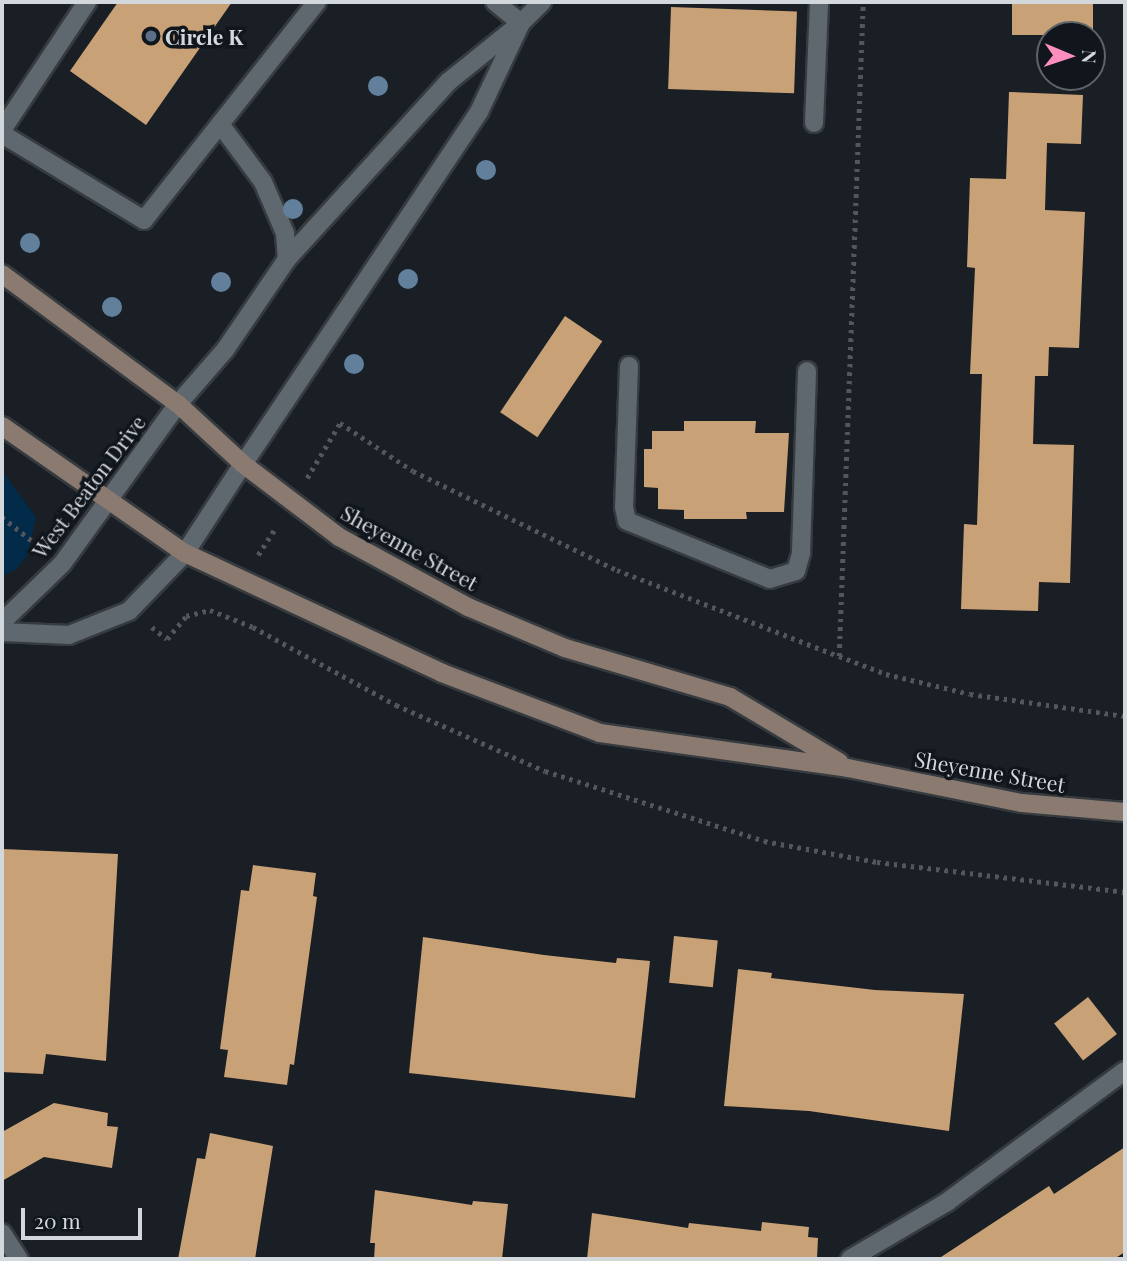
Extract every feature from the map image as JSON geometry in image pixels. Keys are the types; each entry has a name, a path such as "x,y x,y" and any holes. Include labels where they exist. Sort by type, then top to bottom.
{"main road":[{"name":"Sheyenne Street","path":"2,275 178,404 243,464 339,537 468,607 565,648 730,697 848,768"},
{"name":"Sheyenne Street","path":"2,426 185,553 442,673 600,733 848,768 1022,803 1125,812"}],"street":[{"path":"87,2 2,132 144,220 317,2"},
{"path":"495,2 521,23"},
{"path":"2,632 69,635 130,611 185,553 479,112 521,23 542,2"},
{"path":"814,123 819,2"},
{"name":"West Beaton Drive","path":"2,622 62,564 178,404 225,350 287,259 448,82 521,23"},
{"path":"220,124 263,182 285,233 287,259"},
{"path":"628,366 624,507 627,521 769,579 796,571 801,553 807,371"},
{"path":"850,1259 947,1202 1125,1071"},
{"path":"2,1233 19,1259"}],"path":[{"path":"839,656 863,2"},
{"path":"340,424 412,471 617,570 887,674 970,694 1125,716"},
{"path":"2,517 31,540"},
{"path":"167,639 186,616 210,610 253,627 396,705 545,771 764,841 877,862 1125,891"}],"shaded area":[{"path":"2,471 36,517 27,556 15,570 2,576"}],"building":[{"name":"Circle K","path":"118,2 232,2 146,125 70,71"},
{"path":"1012,2 1093,2 1093,21 1036,21 1036,35 1012,35"},
{"path":"671,7 797,11 794,93 668,89"},
{"path":"1009,92 1083,95 1081,144 1047,143 1045,210 1085,212 1079,348 1049,347 1048,376 1035,376 1033,444 1074,445 1070,583 1039,582 1038,611 961,609 964,524 977,525 982,374 970,374 975,268 967,267 970,178 1006,179"},
{"path":"565,316 602,341 537,437 500,412"},
{"path":"684,421 756,421 755,433 789,433 784,512 746,512 747,519 684,519 684,510 658,509 658,488 644,487 644,449 652,449 652,431 684,431"},
{"path":"2,849 118,854 106,1061 46,1054 43,1074 2,1072"},
{"path":"253,865 316,873 313,896 317,897 294,1065 290,1064 287,1085 224,1077 228,1050 220,1049 241,890 249,891"},
{"path":"674,936 718,941 713,987 669,983"},
{"path":"423,937 616,963 617,958 650,961 635,1098 409,1073"},
{"path":"738,969 772,973 771,978 875,990 964,994 949,1131 809,1111 724,1106"},
{"path":"1088,997 1117,1034 1083,1061 1054,1023"},
{"path":"54,1103 108,1113 107,1126 118,1127 112,1168 44,1157 2,1181 2,1132"},
{"path":"210,1133 273,1146 255,1259 178,1259 197,1158 205,1159"},
{"path":"1125,1147 1125,1252 1114,1259 938,1259 1049,1186 1054,1194"},
{"path":"375,1190 472,1205 473,1201 508,1204 502,1259 374,1259 375,1243 370,1243"},
{"path":"592,1213 688,1228 689,1223 761,1231 762,1222 809,1227 808,1237 818,1238 817,1259 587,1259"}],"place":[{"name":"Circle K","path":"151,36"}]}
